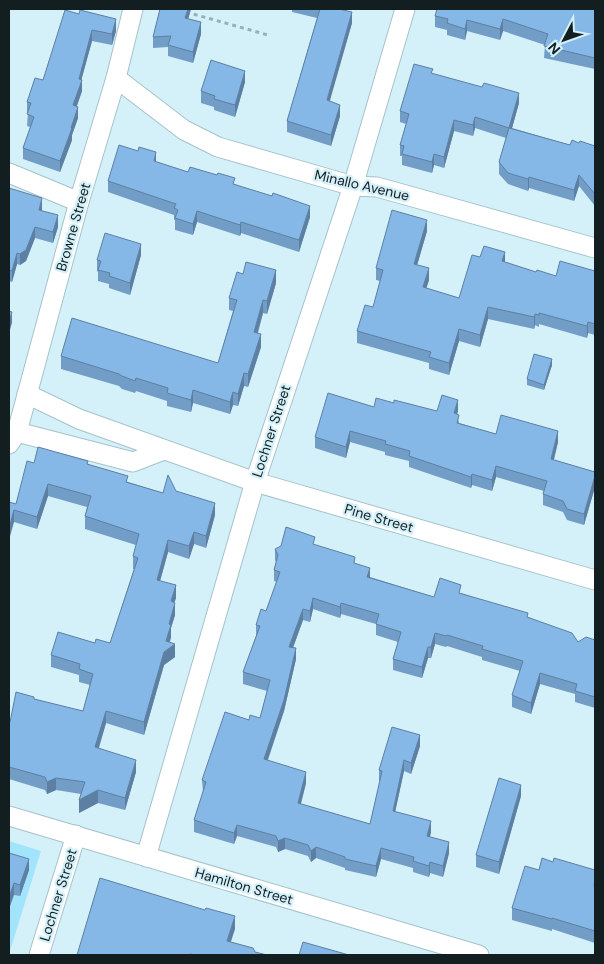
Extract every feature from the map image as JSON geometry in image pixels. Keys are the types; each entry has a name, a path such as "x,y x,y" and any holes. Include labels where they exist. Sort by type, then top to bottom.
{"street":[{"name":"Browne Street","path":"13,438 116,78 133,9"},
{"name":"Lochner Street","path":"146,857 255,482 352,186 405,9"},
{"name":"Minallo Avenue","path":"116,78 184,130 218,147 352,186 377,187 595,248"},
{"path":"9,173 79,202"},
{"name":"Pine Street","path":"27,394 79,420 255,482 595,580"},
{"path":"13,438 133,462 164,450"},
{"name":"Hamilton Street","path":"9,816 479,955"},
{"name":"Lochner Street","path":"40,955 76,835"}],"path":[{"path":"185,11 268,35"}],"shaded area":[{"path":"9,841 41,851 9,954"}],"building":[{"path":"160,9 188,9 185,18 201,22 193,52 168,45 171,36 153,37"},
{"path":"320,9 339,9 352,12 327,100 340,105 331,135 287,121"},
{"path":"437,9 595,9 595,58 544,46 548,34 503,19 500,29 467,20 465,29 447,23 448,19 435,16"},
{"path":"65,10 79,14 80,10 116,19 112,34 92,30 79,79 82,80 73,105 78,107 60,161 23,148 34,117 27,114 31,103 27,102 35,78 43,80"},
{"path":"211,60 245,71 235,105 214,99 215,96 201,91"},
{"path":"414,64 433,69 431,73 482,87 484,83 519,93 509,128 475,117 473,125 454,120 444,157 434,154 432,162 402,154 404,146 400,145 409,114 400,111"},
{"path":"509,128 570,145 572,140 595,146 595,194 579,175 574,190 508,173 499,162"},
{"path":"119,145 138,151 139,147 156,152 154,161 188,172 190,167 217,175 218,173 235,178 233,184 272,196 273,193 310,206 299,240 241,222 240,225 197,211 193,224 175,218 178,210 174,208 176,204 108,181"},
{"path":"9,188 42,198 39,210 58,215 53,232 35,227 26,250 20,254 17,253 12,271 9,270"},
{"path":"392,210 427,220 414,264 429,268 423,287 459,298 472,255 480,257 484,246 505,252 502,261 556,276 560,261 595,271 595,324 588,322 587,326 539,313 539,315 535,314 534,317 488,307 480,335 459,329 449,363 429,357 431,352 357,331 365,305 373,307 383,270 376,268"},
{"path":"105,233 141,244 130,283 109,276 110,273 98,270 101,261 97,260"},
{"path":"246,262 276,270 267,301 263,300 254,332 261,334 248,374 244,373 238,394 233,392 230,402 193,390 191,400 167,393 168,388 136,378 135,381 119,374 61,356 72,318 218,363 237,300 229,298 237,272 243,274"},
{"path":"9,311 12,312 9,322"},
{"path":"534,354 552,359 544,385 527,379"},
{"path":"328,393 374,407 376,398 394,403 394,400 437,411 442,395 458,400 454,413 459,415 457,423 496,434 501,415 558,431 551,459 595,472 584,514 567,509 563,501 543,494 547,481 496,466 492,480 472,474 471,477 409,456 410,451 385,444 386,441 350,431 346,447 315,437"},
{"path":"38,447 88,461 87,464 128,476 126,482 163,493 168,475 176,491 215,503 206,536 194,532 189,546 168,540 157,580 176,585 171,601 175,603 166,641 175,644 164,652 144,722 106,711 95,747 136,760 125,798 98,790 79,800 85,782 56,778 47,782 45,777 9,767 9,721 16,692 34,697 34,699 83,711 93,674 79,669 80,664 51,655 58,632 95,643 96,639 110,643 138,558 133,556 139,534 85,516 91,496 48,484 37,517 14,510 9,528 9,502 16,504 27,461 34,463"},
{"path":"286,527 315,537 313,544 355,557 354,563 370,568 367,577 434,597 440,578 461,585 459,593 528,613 527,617 572,633 578,642 586,637 595,640 595,697 575,691 577,684 540,673 531,703 512,695 523,661 482,649 483,646 435,633 431,647 428,647 422,667 393,659 401,632 376,624 379,614 341,603 340,607 313,598 310,611 303,609 289,647 296,648 284,700 264,759 306,772 298,803 370,824 382,771 379,770 392,727 420,735 411,763 404,760 393,811 431,821 427,836 449,842 443,866 430,862 429,866 413,861 414,857 381,848 376,866 345,859 345,857 316,847 311,851 308,845 285,838 278,841 276,836 237,825 234,833 194,820 206,782 202,780 225,712 249,720 250,715 260,718 270,680 243,672 260,626 256,625 261,609 266,611 280,572 274,570 278,555 275,549 281,546"},
{"path":"499,778 521,785 499,862 476,855"},
{"path":"9,853 29,859 20,885 14,883 9,897"},
{"path":"542,858 553,862 554,858 595,870 595,931 512,908 525,866 539,870"},
{"path":"100,878 205,910 206,908 235,916 227,941 253,948 255,952 267,955 77,955"},
{"path":"303,942 349,955 299,955"}]}
